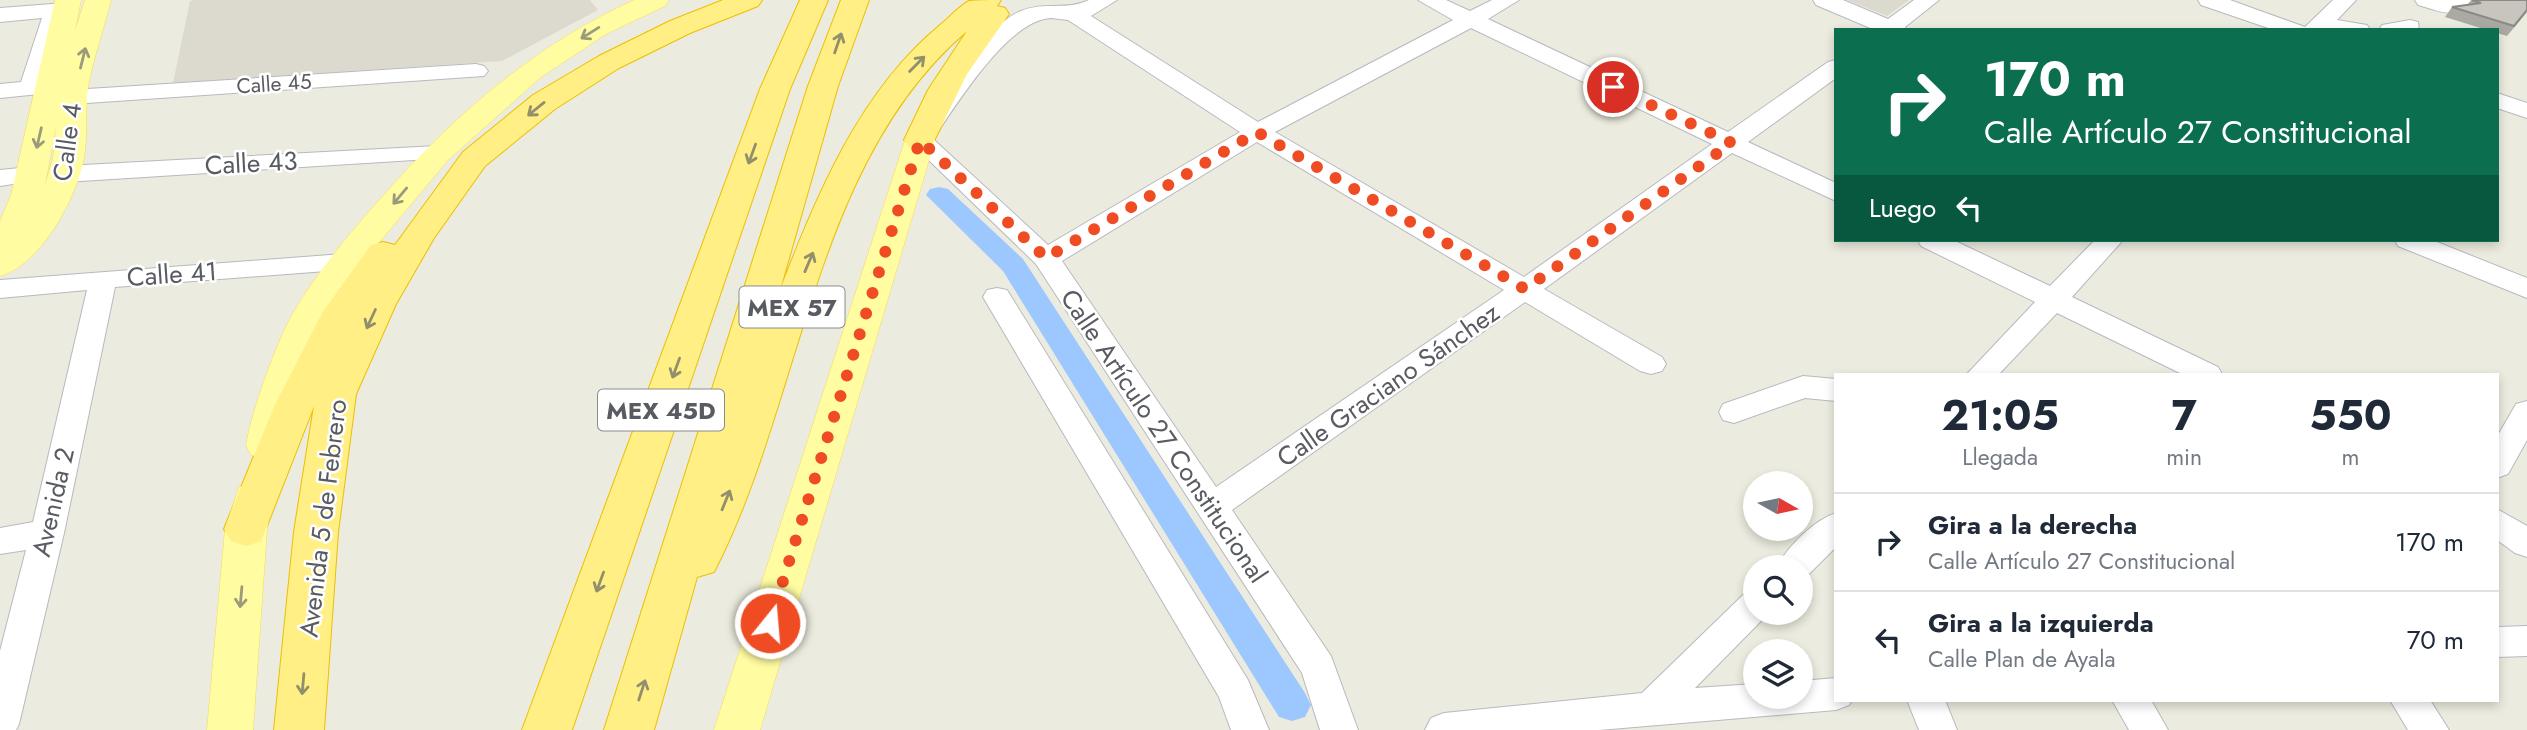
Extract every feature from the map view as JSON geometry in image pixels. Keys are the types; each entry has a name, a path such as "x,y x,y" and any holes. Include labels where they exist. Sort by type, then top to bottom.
{"highway":[{"name":"Avenida 5 de Febrero","path":"299,730 316,532 336,394 378,304 418,235 455,156 608,62 680,27 748,0"},
{"name":"MEX 45D","path":"548,730 775,89 814,0"},
{"name":"MEX 45D","path":"629,730 655,650 695,502 823,86 855,0"},
{"name":"MEX 57","path":"655,650 727,499 797,292 852,159 901,80 970,11 987,0"},
{"path":"920,140 932,106 948,77 1005,0"},
{"path":"246,529 294,408 340,313 455,156"}],"main road":[{"name":"Calle 4","path":"0,265 24,245 47,218 59,197 71,139 52,91 98,0"},
{"path":"230,730 246,529 269,423 308,317 344,263 455,156 531,71 596,28 656,0"},
{"name":"Calle 4","path":"0,241 18,220 52,91 63,7"},
{"path":"737,730 920,140"}],"street":[{"path":"1075,15 1106,0"},
{"path":"1429,0 1834,192"},
{"path":"1046,258 1257,132 1508,0"},
{"path":"1824,0 1889,28"},
{"path":"1892,28 1928,0"},
{"path":"2209,0 2290,28"},
{"path":"2318,27 2346,0"},
{"path":"2426,0 2452,8 2460,0"},
{"path":"0,15 63,7"},
{"path":"920,140 964,80 1019,20 1045,12 1075,15 1257,132 1651,364"},
{"name":"Calle Graciano Sánchez","path":"1212,506 1525,289 1834,67"},
{"name":"Calle 45","path":"0,91 52,91 476,71"},
{"path":"2499,101 2527,111"},
{"name":"Calle Artículo 27 Constitucional","path":"920,140 1046,258 1318,667 1339,730"},
{"name":"Calle 43","path":"65,174 455,156"},
{"path":"0,178 30,175"},
{"path":"1935,242 2205,373"},
{"path":"1983,373 2108,242"},
{"path":"2413,242 2527,289"},
{"name":"Calle 41","path":"0,289 103,279 344,263"},
{"name":"Avenida 2","path":"0,724 47,533 103,279"},
{"path":"997,297 1235,691 1250,730"},
{"path":"1734,412 1803,387 1834,390"},
{"path":"2499,462 2527,412"},
{"path":"2499,523 2527,544"},
{"path":"1806,555 1834,528"},
{"path":"0,541 47,533"},
{"path":"1651,708 1743,617"},
{"path":"2499,642 2527,641"},
{"path":"1444,730 1651,708 1834,694"},
{"path":"1927,702 1938,730"},
{"path":"2132,702 2149,730"},
{"path":"2410,702 2430,730"}],"shaded area":[{"path":"590,0 598,10 502,61 173,83 190,1"},
{"path":"1847,0 1909,0 1887,16"}],"building":[{"path":"2472,0 2527,0 2527,10 2514,26 2452,7 2481,3"}],"waterway":[{"path":"939,195 1013,265 1292,705"}],"route":[{"path":"770,623 920,140 1046,258 1257,132 1525,289 1732,143 1613,87"}]}
